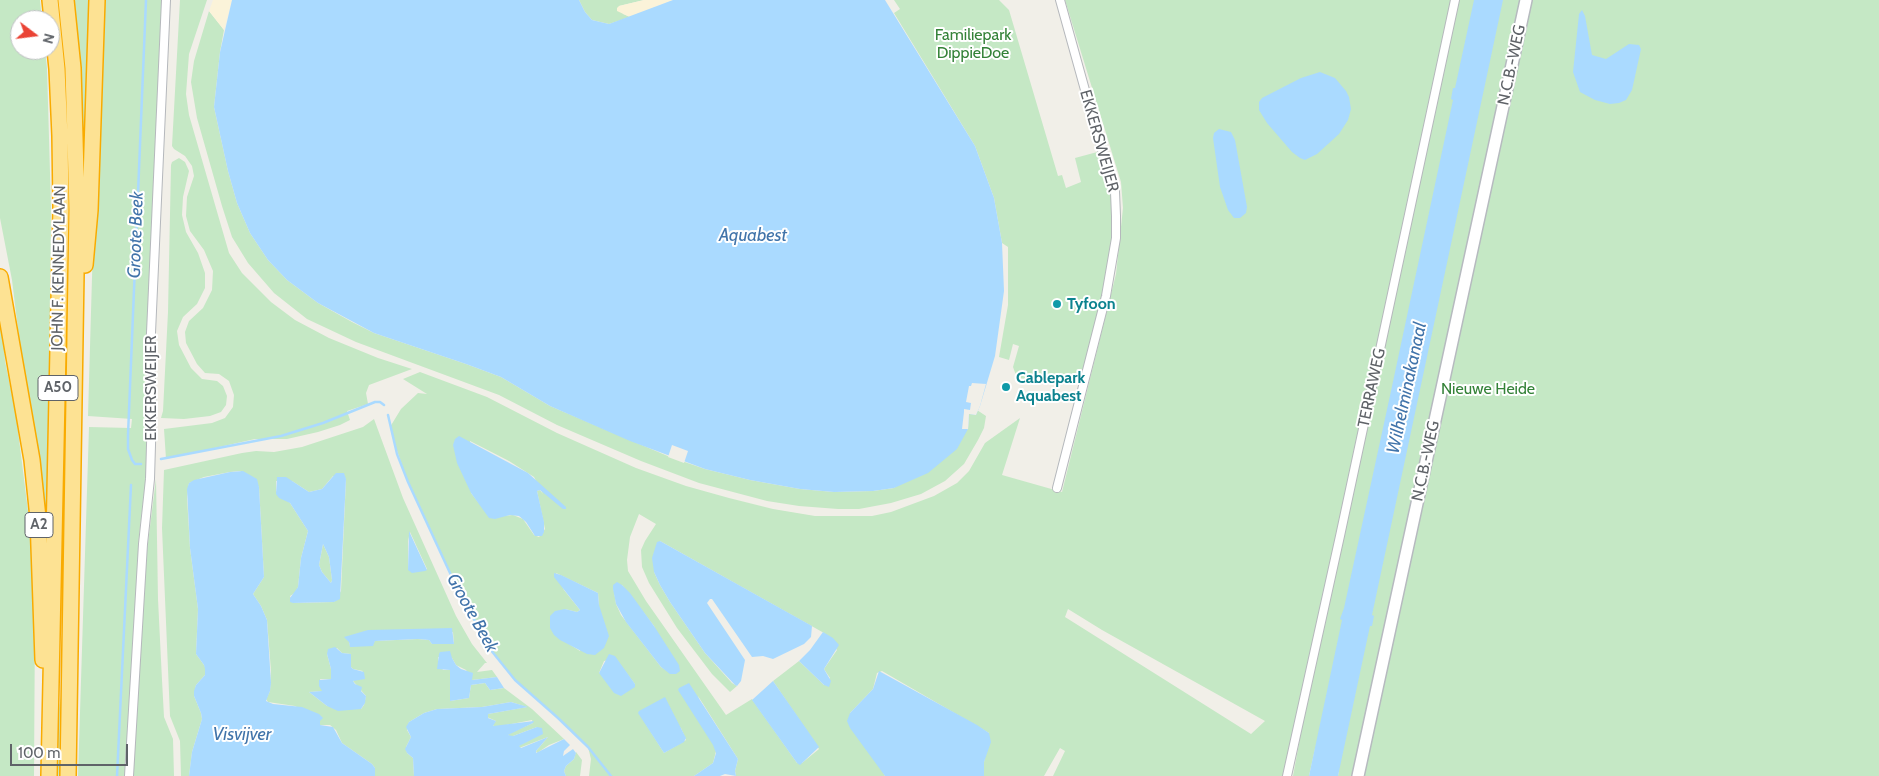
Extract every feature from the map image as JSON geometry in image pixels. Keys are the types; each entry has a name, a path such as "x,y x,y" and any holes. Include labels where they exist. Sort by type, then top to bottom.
{"highway":[{"name":"JOHN F. KENNEDYLAAN","path":"48,776 61,207 58,79 50,0"},
{"name":"JOHN F. KENNEDYLAAN","path":"66,0 73,68 77,210 68,776"},
{"name":"A50","path":"75,378 90,210 97,0"},
{"name":"A2","path":"0,277 32,460 38,518 48,776"}],"street":[{"name":"EKKERSWEIJER","path":"129,776 143,544 150,479 152,411 150,355 166,0"},
{"name":"EKKERSWEIJER","path":"1057,488 1106,296 1115,247 1116,216 1115,192 1111,175 1100,144 1060,0"},
{"name":"TERRAWEG","path":"1287,776 1455,0"},
{"name":"N.C.B.-WEG","path":"1358,776 1526,0"}],"green space":[{"path":"0,0 40,0 41,10 10,10 10,60 46,60 47,68 51,208 49,459 44,542 12,280 0,218"},
{"path":"74,0 90,0 85,162 78,38"},
{"path":"100,0 162,0 145,381 149,399 148,461 139,536 126,776 78,776 89,427 131,428 132,419 88,416"},
{"path":"180,0 207,0 189,54 186,94 189,115 229,253 242,273 271,302 295,320 329,338 378,358 412,369 369,385 366,393 368,404 347,411 350,420 340,425 287,439 255,439 166,459 164,429 212,423 225,418 233,407 234,395 229,381 219,374 205,373 197,364 186,343 185,332 189,321 203,308 212,290 213,271 204,250 190,231 186,216 187,197 194,176 192,166 185,156 172,146"},
{"path":"579,0 644,0 619,6 623,14 630,17 609,24 592,20 585,12"},
{"name":"Familiepark DippieDoe","path":"894,0 999,0 1009,10 1058,176 1062,175 1066,188 1081,182 1075,158 1101,151 1111,185 1114,215 1110,258 1103,298 1080,382 1017,378 1013,367 1019,346 1013,344 1009,360 999,357 1008,305 1008,247 1002,243 994,198 975,146 894,13 900,9"},
{"name":"Nieuwe Heide","path":"1065,0 1879,0 1879,776 1338,776 1339,770 1315,749 1309,776 1293,776 1300,738 1293,735 1285,776 1053,776 1065,751 1060,748 1044,776 984,776 984,762 989,733 882,671 877,673 873,689 850,713 885,776 736,776 735,771 738,759 698,696 716,751 713,763 694,776 589,776 591,759 588,747 515,680 490,649 456,590 456,586 408,482 393,439 390,427 401,409 418,393 427,394 403,379 420,372 487,397 557,433 636,468 686,486 773,509 815,516 872,516 891,512 934,496 957,483 969,471 985,443 1020,418 1002,475 1062,492 1116,274 1123,208 1121,182","holes":["470,441 509,461 534,477 543,494 540,490 537,491 545,529 539,537 534,535 523,519 513,515 503,516 478,502 471,493","639,514 656,524 641,550 642,567 649,583 677,628 712,674 730,692 737,686 732,683 705,653 660,585 654,572 660,541 824,633 837,650 824,669 830,678 824,685 799,661 773,681 819,749 802,763 797,763 752,699 726,715 646,601 628,571 627,560 630,537","556,573 598,593 599,605 580,651 555,635 565,609 577,612 580,610 564,590","613,585 622,585 654,626 672,674 661,667 621,615 616,604","1068,609 1265,721 1251,734 1065,617","616,659 635,684 599,673 604,661","639,713 681,728 686,740 664,753"]},
{"path":"209,11 224,30 214,107 237,203 250,233 268,260 287,280 318,303 352,322 374,333 501,377 550,406 670,457 705,469 750,480 800,489 834,492 873,491 894,488 968,429 969,414 977,410 986,416 984,428 978,440 964,464 945,481 921,494 891,503 859,509 838,509 767,501 699,483 641,461 557,425 499,395 356,342 307,319 274,293 248,263 232,237 222,206 197,118 191,82 194,61"},
{"path":"179,158 185,162 189,171 183,197 182,215 186,232 198,253 205,273 205,288 197,304 183,317 177,331 179,345 191,368 202,379 217,381 223,386 227,396 226,405 221,412 210,416 184,419 161,418 163,411 168,312 171,165 172,162"},
{"path":"0,298 5,361 16,415 29,519 35,614 34,776 0,776"},
{"path":"374,419 403,498 456,616 472,644 487,663 477,672 492,670 497,677 472,680 466,670 456,665 452,658 438,657 438,662 443,670 450,670 450,701 469,698 471,685 485,683 490,690 504,688 532,709 564,739 549,745 537,753 536,751 548,737 519,748 518,746 525,742 537,727 513,736 508,734 533,723 532,720 496,727 492,725 496,721 487,717 488,714 527,707 511,702 482,707 437,709 424,713 409,722 407,730 411,737 406,747 407,753 413,758 414,776 375,776 375,768 372,764 342,743 336,730 330,725 320,725 320,721 295,706 268,702 266,699 270,691 271,671 267,620 253,594 264,577 259,487 240,471 204,477 189,483 187,497 190,548 198,609 196,654 206,669 205,675 196,685 194,696 202,719 192,752 189,776 181,776 180,741 170,716 162,528 164,470 242,453 256,451 274,452 302,447 363,427","holes":["333,476 346,479 341,591 334,602 293,603 290,596 295,593 298,587 301,558 308,531 290,503 276,491 276,481 292,481 309,492 322,489","410,532 426,570 408,570 408,541","453,632 454,644 432,644 429,640 418,639 375,641 368,646 350,646 349,642","337,648 342,653 351,654 351,667 363,671 353,681 366,696 361,709 327,706 309,692 323,691 320,679 331,679 331,669 327,654"]},
{"path":"156,479 158,599 164,717 173,739 174,776 133,776 142,590"},
{"path":"323,544 329,557 331,583 319,565"},
{"path":"61,697 62,776 54,776 56,725"},
{"path":"576,752 582,760 580,776 566,776 564,771 566,766 574,759"}],"sand":[{"path":"213,0 232,0 224,30 209,11"},
{"path":"644,0 673,0 630,17 617,11 619,6"}],"water":[{"name":"Aquabest","path":"232,0 579,0 585,12 592,20 609,24 673,0 885,0 975,146 994,198 1002,243 1004,291 995,356 980,406 976,415 969,414 968,429 957,449 928,473 894,488 873,491 834,492 800,489 750,480 705,469 630,441 550,406 501,377 374,333 318,303 287,280 268,260 250,233 237,203 214,107 220,52"},
{"name":"Wilhelminakanaal","path":"1474,0 1503,0 1372,615 1374,616 1372,626 1370,626 1338,776 1309,776 1342,620 1340,619 1344,608 1453,100 1451,99 1453,88 1455,88"},
{"path":"1582,10 1585,16 1592,55 1606,59 1629,44 1639,45 1641,49 1632,90 1626,100 1610,104 1595,100 1580,92 1573,72 1579,14"},
{"path":"1320,72 1335,78 1346,91 1351,109 1348,120 1339,134 1317,154 1305,160 1292,152 1267,123 1259,110 1259,102 1262,98 1301,78"},
{"path":"1219,129 1231,132 1235,140 1247,207 1246,213 1240,218 1234,218 1228,210 1220,187 1213,138 1214,133"},
{"path":"459,436 528,473 566,507 566,509 563,509 540,490 537,491 544,522 542,536 535,536 526,522 519,516 510,515 495,519 489,518 471,493 457,463 453,445 455,439"},
{"name":"Visvijver","path":"243,471 257,479 259,487 264,577 253,594 267,620 271,683 266,701 273,704 302,707 319,714 323,718 320,721 320,725 333,727 342,743 372,764 375,768 375,776 189,776 192,752 202,719 194,691 196,685 205,675 205,669 196,654 198,609 190,548 187,489 189,483 194,480"},
{"path":"336,473 344,473 346,479 340,599 334,602 293,603 290,602 290,598 298,587 301,558 308,531 290,503 279,498 276,494 277,477 286,477 309,492 322,489","holes":["323,544 329,557 332,580 331,583 319,565"]},
{"path":"409,531 427,570 425,571 412,573 408,570"},
{"path":"660,541 812,626 811,637 804,644 773,659 763,656 752,657 712,599 710,599 707,603 745,660 741,681 737,686 735,685 705,653 660,585 654,572 652,558 657,542"},
{"path":"554,573 598,593 599,605 609,636 604,648 595,655 587,654 560,640 550,628 550,616 555,611 565,609 577,612 580,610 554,577"},
{"path":"617,582 630,593 654,626 679,665 680,671 676,674 670,674 661,667 626,622 616,604 613,585"},
{"path":"452,628 454,644 432,644 429,640 418,639 375,641 373,646 350,647 349,642 344,637 368,630"},
{"path":"823,632 833,638 839,645 824,669 831,681 829,687 824,685 799,661"},
{"path":"335,647 342,653 351,654 351,667 364,672 365,679 353,681 362,687 361,691 366,696 365,703 361,709 338,711 327,706 309,692 322,691 319,686 319,680 331,679 331,669 327,654 328,649"},
{"path":"450,651 456,665 473,673 472,680 497,677 504,688 490,690 485,683 471,685 469,698 450,701 450,670 437,669 440,652"},
{"path":"609,654 615,656 635,684 635,687 621,696 614,693 599,673"},
{"path":"879,671 989,733 991,742 984,762 984,776 885,776 850,728 847,721 850,713 873,689"},
{"path":"773,681 819,747 800,765 752,700"},
{"path":"689,683 738,759 735,771 736,776 725,774 720,776 694,776 713,763 716,753 713,745 678,690"},
{"path":"665,697 686,738 684,742 664,753 638,713"},
{"path":"511,702 528,707 488,714 488,718 496,721 493,726 534,721 508,735 513,736 537,727 542,728 543,734 519,746 521,748 548,737 536,753 564,739 570,745 564,751 563,756 573,749 576,753 574,759 566,766 564,771 566,776 414,776 413,758 405,749 411,737 406,727 409,722 424,713 437,709 482,707"}],"pier":[{"path":"972,383 986,384 976,415 969,414 968,429 962,429 964,409 970,410 971,403 966,402 969,386"},
{"path":"672,445 688,451 684,463 668,457"}],"waterway":[{"name":"Groote Beek","path":"141,464 135,464 132,460 128,449 128,435 146,0"},
{"name":"Groote Beek","path":"161,459 281,436 323,423 375,402 380,402 384,405"},
{"name":"Groote Beek","path":"388,415 397,454 408,482 456,586 490,649 515,680 588,747 611,776"},
{"path":"117,776 131,485"}],"place":[{"name":"Tyfoon","path":"1057,304"},
{"name":"Cablepark Aquabest","path":"1006,387"}]}
